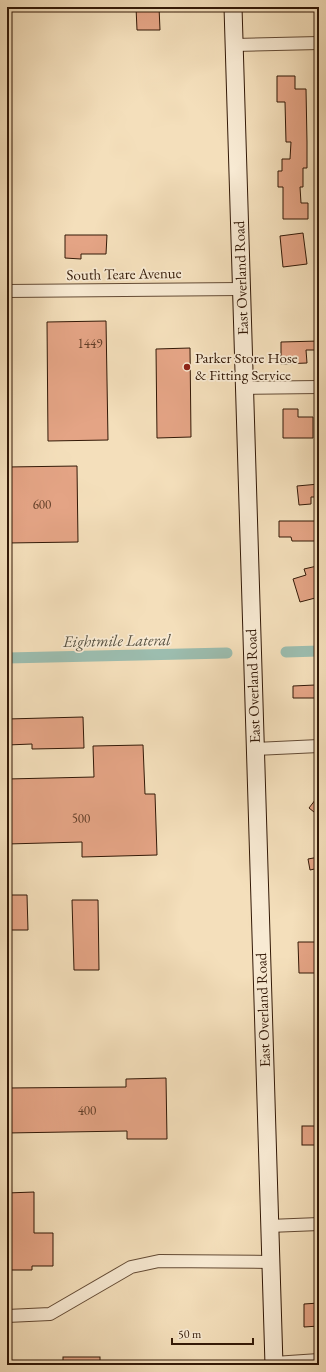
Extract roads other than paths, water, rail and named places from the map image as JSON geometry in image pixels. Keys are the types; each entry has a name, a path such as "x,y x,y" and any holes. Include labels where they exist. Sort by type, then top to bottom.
{"main road":[{"name":"East Overland Road","path":"233,7 274,1364"}],"street":[{"path":"234,45 319,43"},
{"name":"South Teare Avenue","path":"7,291 241,288"},
{"path":"244,388 319,387"},
{"path":"255,749 319,746"},
{"path":"269,1226 319,1224"},
{"path":"7,1316 50,1314 131,1267 159,1261 271,1262"},
{"path":"274,1364 319,1360"}],"waterway":[{"name":"Eightmile Lateral","path":"286,652 319,651"},
{"name":"Eightmile Lateral","path":"7,658 227,653"}],"place":[{"name":"Parker Store Hose & Fitting Service","path":"187,367"}]}
